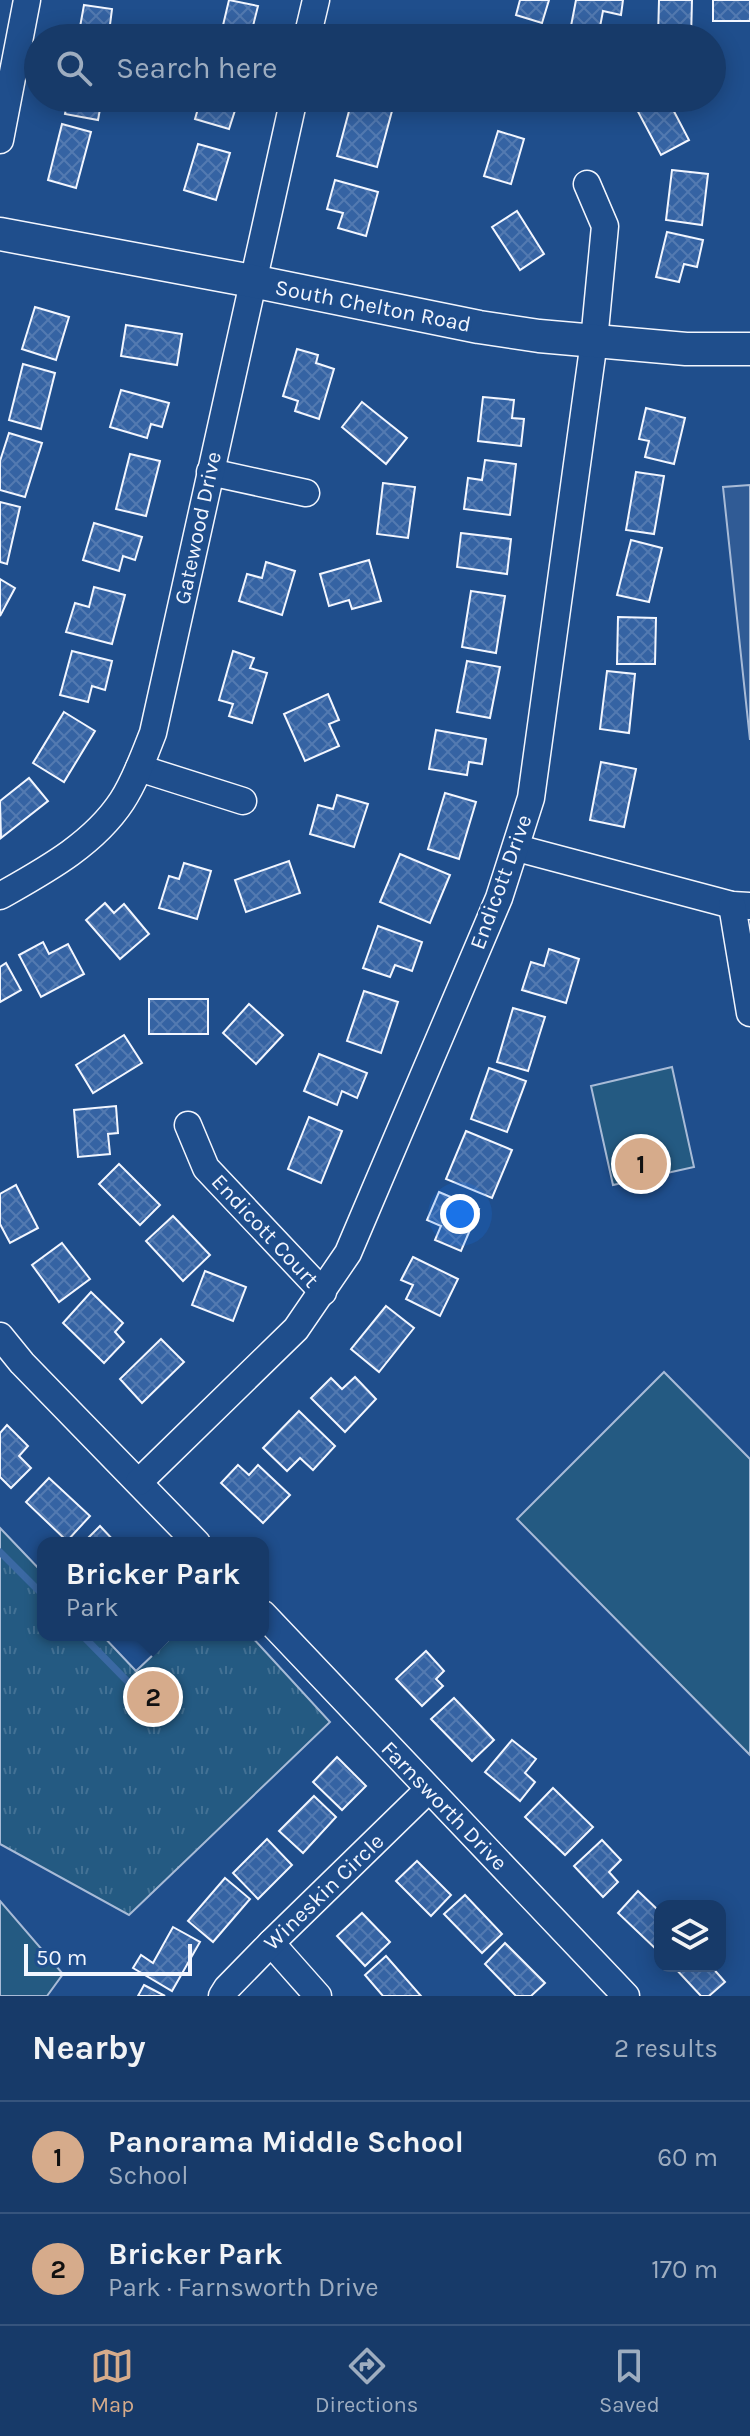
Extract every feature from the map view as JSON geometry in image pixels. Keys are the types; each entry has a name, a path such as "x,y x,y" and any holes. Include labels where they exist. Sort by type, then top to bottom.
{"main road":[{"name":"South Chelton Road","path":"0,234 479,327 686,349 750,349"}],"street":[{"path":"0,140 27,0"},
{"path":"310,24 316,0"},
{"name":"Gatewood Drive","path":"0,896 54,865 93,835 122,801 153,733 291,112"},
{"name":"Endicott Drive","path":"139,1482 296,1329 348,1253 499,898 517,848 531,798 594,341 605,226 587,184"},
{"path":"210,472 306,493"},
{"path":"139,768 243,801"},
{"path":"517,848 741,906 750,1013"},
{"name":"Endicott Court","path":"188,1125 206,1168 323,1292"},
{"path":"0,1336 22,1363 191,1537"},
{"name":"Farnsworth Drive","path":"269,1620 626,1996"},
{"name":"Wineskin Circle","path":"222,1996 271,1943 428,1790"},
{"path":"271,1943 318,1996"}],"green space":[{"path":"672,1067 694,1167 613,1185 591,1086"},
{"path":"664,1372 750,1459 750,1755 517,1519"},
{"path":"0,1528 37,1567 37,1641 108,1641 136,1671 168,1641 256,1641 330,1722 129,1915 0,1844"},
{"path":"0,1901 63,1974 47,1996 0,1996"}],"shaded area":[{"path":"750,485 750,740 723,487"}],"building":[{"path":"229,0 258,6 254,24 223,24"},
{"path":"520,0 549,0 542,23 516,15"},
{"path":"576,0 623,0 621,15 603,11 601,24 571,24"},
{"path":"659,0 692,0 691,24 658,24"},
{"path":"713,0 750,0 750,21 713,21"},
{"path":"84,5 112,9 110,24 81,24"},
{"path":"65,112 99,112 98,120"},
{"path":"197,112 234,112 229,129 195,119"},
{"path":"349,112 392,112 377,167 337,156"},
{"path":"638,112 674,112 689,140 661,155"},
{"path":"62,124 91,132 76,188 48,180"},
{"path":"498,131 524,139 511,184 484,176"},
{"path":"198,144 230,153 216,200 184,190"},
{"path":"672,170 708,174 702,225 666,220"},
{"path":"335,180 378,192 366,236 338,228 343,213 327,209"},
{"path":"517,211 544,254 520,270 492,227"},
{"path":"667,232 703,240 697,267 684,264 679,282 656,277"},
{"path":"35,307 69,317 56,360 22,349"},
{"path":"126,325 182,334 177,365 121,356"},
{"path":"297,349 318,355 316,363 334,369 319,419 295,411 298,401 283,396"},
{"path":"23,364 55,373 41,429 9,420"},
{"path":"121,390 169,403 162,427 151,424 147,438 110,427"},
{"path":"483,397 514,400 512,418 524,419 521,446 478,441"},
{"path":"362,402 407,438 386,464 342,427"},
{"path":"646,408 685,418 674,464 645,457 649,441 639,439"},
{"path":"9,433 42,443 25,497 0,490 0,461"},
{"path":"130,454 160,461 146,516 116,509"},
{"path":"485,460 516,464 510,515 464,509 468,478 482,480"},
{"path":"636,472 664,476 654,534 626,530"},
{"path":"383,483 415,487 408,538 377,534"},
{"path":"0,502 20,507 7,564 0,562"},
{"path":"94,523 142,537 135,560 123,556 119,571 83,560"},
{"path":"461,533 511,539 507,574 457,567"},
{"path":"631,540 662,548 649,602 617,595"},
{"path":"369,560 381,601 352,609 349,600 329,606 320,574"},
{"path":"266,562 295,571 282,615 239,601 247,574 262,578"},
{"path":"0,579 15,588 0,616"},
{"path":"94,587 125,595 112,644 66,632 75,603 89,607"},
{"path":"471,591 505,596 496,653 462,647"},
{"path":"618,617 656,618 655,664 617,664"},
{"path":"72,651 112,661 105,690 92,686 88,702 60,695"},
{"path":"233,651 254,658 250,668 267,673 252,723 229,716 233,704 219,700"},
{"path":"467,661 500,667 490,718 457,712"},
{"path":"607,671 635,674 629,733 600,729"},
{"path":"328,694 339,720 329,724 339,746 305,761 284,714"},
{"path":"64,712 95,731 64,782 33,763"},
{"path":"436,730 486,739 482,764 469,762 467,775 429,769"},
{"path":"601,762 636,769 624,827 590,820"},
{"path":"29,778 48,801 1,838 0,801"},
{"path":"445,793 476,802 459,859 428,849"},
{"path":"337,795 368,804 354,847 310,834 318,805 333,809"},
{"path":"400,854 450,875 430,923 380,902"},
{"path":"289,861 300,893 246,912 235,880"},
{"path":"184,863 211,871 197,919 159,908 169,876 179,879"},
{"path":"105,903 114,913 124,904 149,934 120,959 86,920"},
{"path":"378,926 422,942 412,971 395,965 390,977 363,968"},
{"path":"43,942 49,954 68,944 84,974 41,997 19,955"},
{"path":"549,949 579,959 566,1003 522,990 531,962 544,966"},
{"path":"6,963 21,990 0,1002 0,967"},
{"path":"364,991 398,1002 381,1053 347,1041"},
{"path":"149,999 208,999 208,1034 149,1034"},
{"path":"249,1004 283,1035 256,1064 223,1033"},
{"path":"513,1008 545,1017 528,1071 497,1062"},
{"path":"124,1035 142,1063 93,1093 76,1065"},
{"path":"319,1054 367,1073 357,1098 342,1091 337,1105 304,1091"},
{"path":"489,1068 526,1081 507,1132 471,1119"},
{"path":"116,1106 118,1133 108,1134 110,1154 78,1157 74,1110"},
{"path":"309,1117 342,1131 321,1183 288,1169"},
{"path":"466,1131 512,1150 492,1198 446,1179"},
{"path":"119,1164 160,1205 140,1225 99,1184"},
{"path":"16,1185 38,1228 10,1243 0,1224 0,1194"},
{"path":"439,1192 479,1209 461,1251 435,1240 441,1226 427,1220"},
{"path":"173,1216 210,1255 183,1281 146,1241"},
{"path":"62,1243 90,1279 59,1302 32,1265"},
{"path":"413,1257 458,1279 440,1316 406,1299 413,1285 401,1280"},
{"path":"205,1271 246,1287 233,1321 192,1305"},
{"path":"91,1292 123,1323 115,1332 124,1342 104,1363 63,1323"},
{"path":"386,1306 414,1328 379,1372 351,1349"},
{"path":"161,1339 184,1362 142,1403 120,1379"},
{"path":"355,1377 376,1399 345,1432 311,1398 331,1378 342,1389"},
{"path":"299,1411 335,1446 313,1470 300,1458 287,1471 263,1448"},
{"path":"7,1425 28,1446 19,1456 31,1468 11,1488 0,1477 0,1433"},
{"path":"238,1465 249,1475 258,1465 290,1495 263,1523 221,1483"},
{"path":"49,1478 90,1516 71,1537 63,1537 26,1502"},
{"path":"100,1526 110,1537 89,1537"},
{"path":"426,1651 444,1671 436,1679 443,1686 422,1706 396,1679"},
{"path":"454,1698 494,1740 472,1761 431,1719"},
{"path":"512,1740 536,1759 525,1773 535,1782 520,1801 485,1772"},
{"path":"337,1757 366,1786 342,1810 313,1782"},
{"path":"553,1788 593,1827 565,1855 525,1817"},
{"path":"314,1796 336,1817 303,1853 279,1831"},
{"path":"267,1839 292,1865 258,1899 233,1873"},
{"path":"602,1840 621,1860 609,1872 618,1882 603,1897 574,1866"},
{"path":"417,1861 451,1895 431,1916 396,1881"},
{"path":"225,1878 250,1899 213,1942 188,1921"},
{"path":"638,1891 654,1906 654,1947 618,1913"},
{"path":"465,1895 502,1934 482,1953 444,1914"},
{"path":"362,1913 390,1942 365,1966 337,1936"},
{"path":"173,1927 200,1942 172,1991 133,1968 141,1955 153,1963"},
{"path":"505,1943 545,1983 531,1996 516,1996 485,1964"},
{"path":"386,1956 421,1996 383,1996 365,1975"},
{"path":"679,1972 716,1972 725,1982 709,1996 701,1996"},
{"path":"144,1985 165,1996 138,1996"}],"waterway":[{"path":"0,1552 37,1589"},
{"path":"88,1641 131,1685"}],"place":[{"name":"Panorama Middle School","path":"641,1164"},
{"name":"Bricker Park","path":"153,1697"}]}
